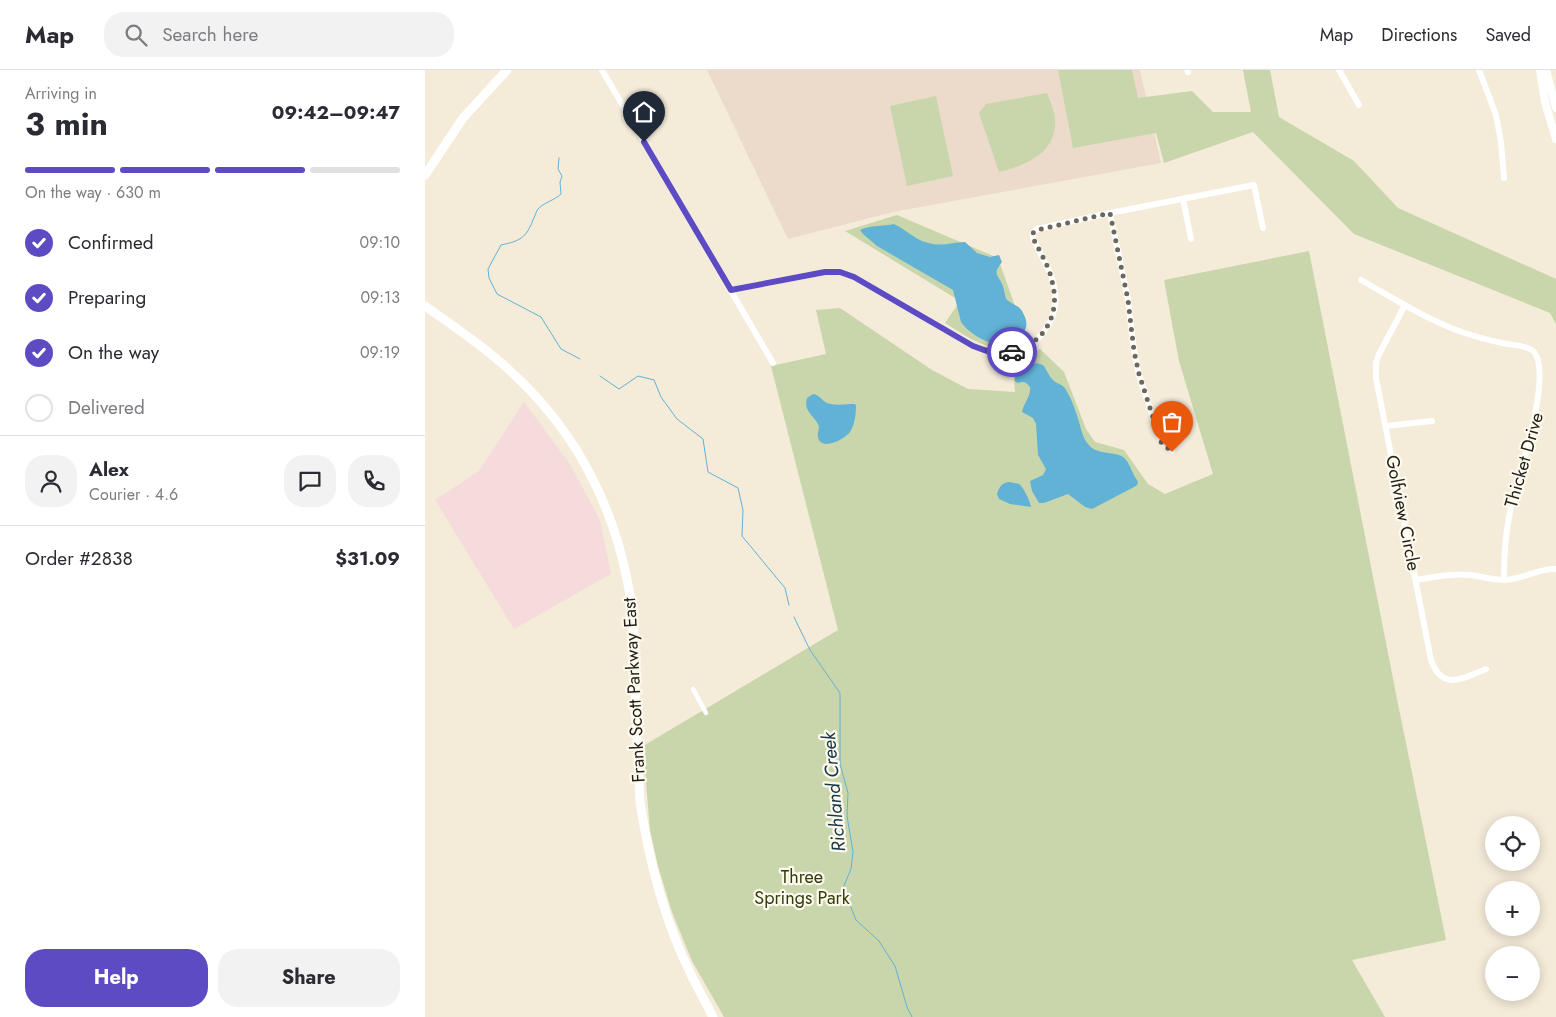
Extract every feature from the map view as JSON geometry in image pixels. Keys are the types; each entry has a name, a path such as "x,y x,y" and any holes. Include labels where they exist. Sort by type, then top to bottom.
{"main road":[{"path":"425,175 463,118 507,70"},
{"name":"Frank Scott Parkway East","path":"425,306 482,347 537,397 561,427 597,485 616,536 627,580 633,627 639,802 643,828 659,892 669,921 694,982 713,1017"}],"street":[{"path":"602,70 773,364"},
{"path":"1339,70 1359,105"},
{"path":"1479,70 1496,115 1501,142 1504,178"},
{"path":"1540,70 1545,102 1556,140"},
{"path":"1546,70 1556,108"},
{"path":"731,290 825,272 840,272 854,277 973,346 989,352 1007,353 1023,349 1036,340 1048,327 1054,311 1055,294 1052,278 1033,238 1033,233 1037,230 1110,213 1254,185 1263,228"},
{"path":"1183,199 1191,239"},
{"path":"1110,213 1128,300 1134,351 1139,374 1161,442 1172,452"},
{"name":"Thicket Drive","path":"1361,280 1405,305 1459,331 1490,341 1525,347 1535,352 1541,361 1543,373 1541,400 1532,441 1517,484 1508,518 1504,548 1504,580"},
{"name":"Golfview Circle","path":"1405,305 1378,356 1376,378 1431,660 1437,672 1447,680 1453,681 1486,669"},
{"path":"1386,426 1432,421"},
{"path":"1416,580 1458,575 1504,580 1514,579 1542,570 1556,569"},
{"path":"693,689 707,712"}],"shaded area":[{"path":"707,70 1140,70 1161,163 893,212 788,239"},
{"path":"524,402 570,464 600,520 611,574 514,629 435,500 479,471"}],"green space":[{"path":"1058,70 1132,70 1138,98 1192,91 1213,112 1251,112 1243,70 1270,70 1279,117 1354,161 1398,208 1556,279 1556,324 1550,313 1354,234 1253,132 1164,163 1156,133 1073,148"},
{"path":"1047,93 1053,109 1055,122 1053,136 1049,145 1035,158 999,172 979,113 986,104"},
{"path":"936,96 953,176 907,186 890,106"},
{"path":"897,215 998,258 1026,337 1004,347 996,347 988,346 966,336 945,323 960,301 845,231"},
{"name":"Three Springs Park","path":"1309,251 1446,940 1352,960 1385,1017 724,1017 692,961 672,912 658,866 650,830 643,746 838,630 771,366 826,354 816,310 840,308 932,370 968,389 1015,392 1012,362 1040,349 1064,372 1086,429 1095,442 1124,450 1148,484 1165,494 1213,474 1179,361 1164,280"}],"water":[{"path":"894,224 927,243 941,245 965,242 977,253 990,257 999,255 1002,262 997,270 997,274 1003,286 1006,299 1020,309 1025,316 1026,325 1023,333 1015,338 996,343 985,341 976,336 961,322 953,290 877,246 860,230"},
{"path":"1037,363 1043,365 1052,379 1065,388 1070,396 1083,435 1088,444 1101,452 1123,457 1137,480 1136,486 1092,509 1085,507 1068,494 1039,503 1032,491 1030,481 1043,475 1046,469 1038,455 1036,424 1033,418 1022,412 1030,387 1025,382 1018,383 1015,381 1015,377 1020,369"},
{"path":"813,394 830,404 856,405 852,429 847,435 833,443 824,444 820,441 818,436 819,426 806,407 807,398"},
{"path":"1010,482 1021,485 1031,507 1010,504 999,499 997,494 1000,487"}],"waterway":[{"name":"Richland Creek","path":"559,158 558,169 562,176 560,182 561,194 538,209 525,235 513,242 501,245 488,269 489,278 497,294 541,317 561,349 580,359"},
{"name":"Richland Creek","path":"600,376 619,389 638,376 654,380 661,397 677,419 703,439 708,472 738,488 743,510 742,536 785,588 789,605"},
{"name":"Richland Creek","path":"794,617 810,650 840,693 840,764 848,793 847,816 853,852 851,869 843,888 856,920 879,941 895,966 907,1007 912,1017"}],"way so far":[{"path":"1012,352 1023,349 1036,340 1048,327 1054,311 1055,294 1052,278 1033,238 1033,233 1037,230 1110,213 1128,300 1134,351 1139,374 1161,442 1172,452"}],"route":[{"path":"644,142 731,290 825,272 840,272 854,277 973,346 989,352 1012,352"}]}
